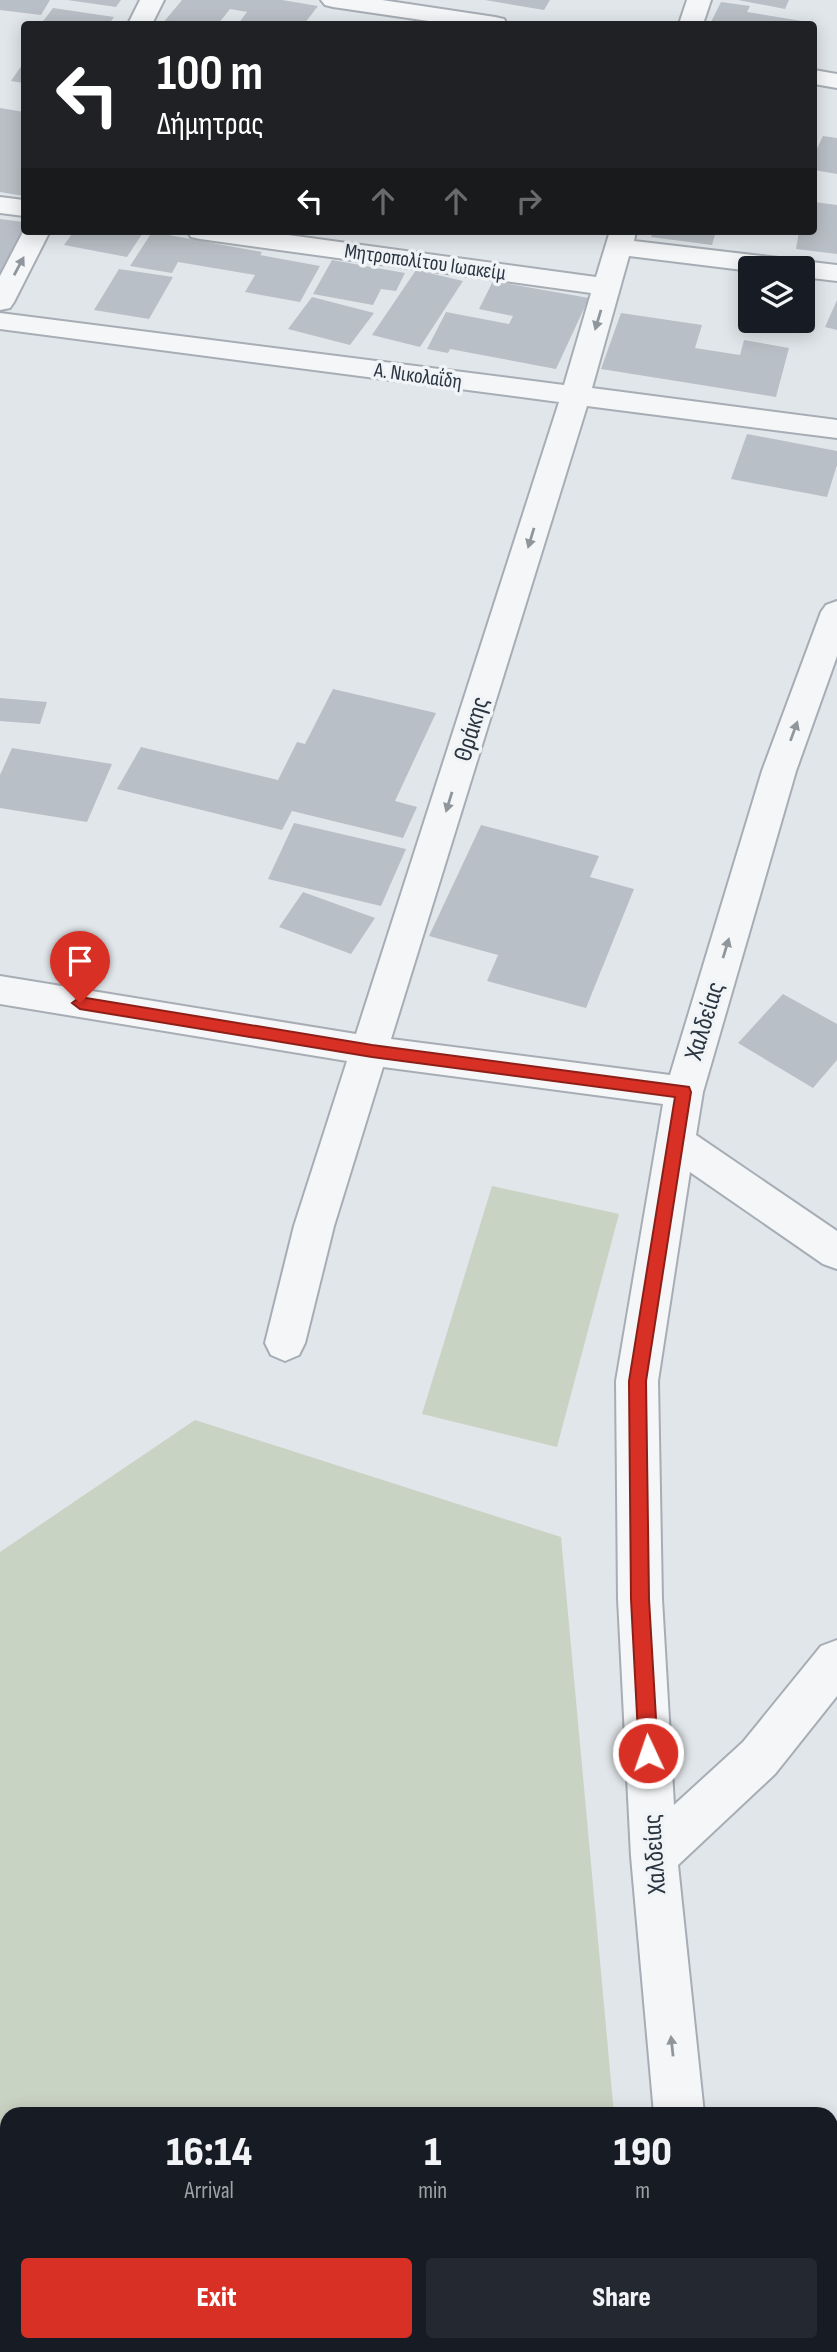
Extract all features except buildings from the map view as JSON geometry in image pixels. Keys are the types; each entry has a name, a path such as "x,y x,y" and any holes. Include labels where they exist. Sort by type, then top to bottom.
{"street":[{"path":"142,21 152,0"},
{"path":"333,0 475,21"},
{"path":"692,21 699,0"},
{"path":"817,78 837,81"},
{"path":"0,205 21,208"},
{"path":"0,302 35,235"},
{"name":"Μητροπολίτου Ιωακείμ","path":"229,235 608,287"},
{"path":"621,239 738,258"},
{"name":"Θράκης","path":"285,1343 314,1226 372,1051 575,397 621,239"},
{"path":"815,270 837,273"},
{"name":"Α. Νικολαΐδη","path":"0,321 837,429"},
{"name":"Χαλδείας","path":"678,2107 654,1856 640,1599 637,1381 684,1092 779,771 837,612"},
{"path":"0,990 372,1051 684,1092"},
{"path":"676,1142 837,1252"},
{"path":"654,1856 759,1758 837,1661"}],"green space":[{"path":"492,1186 619,1214 557,1447 422,1414"},
{"path":"195,1420 561,1537 613,2107 0,2107 0,1552"}],"route":[{"path":"80,1003 372,1051 684,1092 637,1381 640,1599 648,1753"}]}
